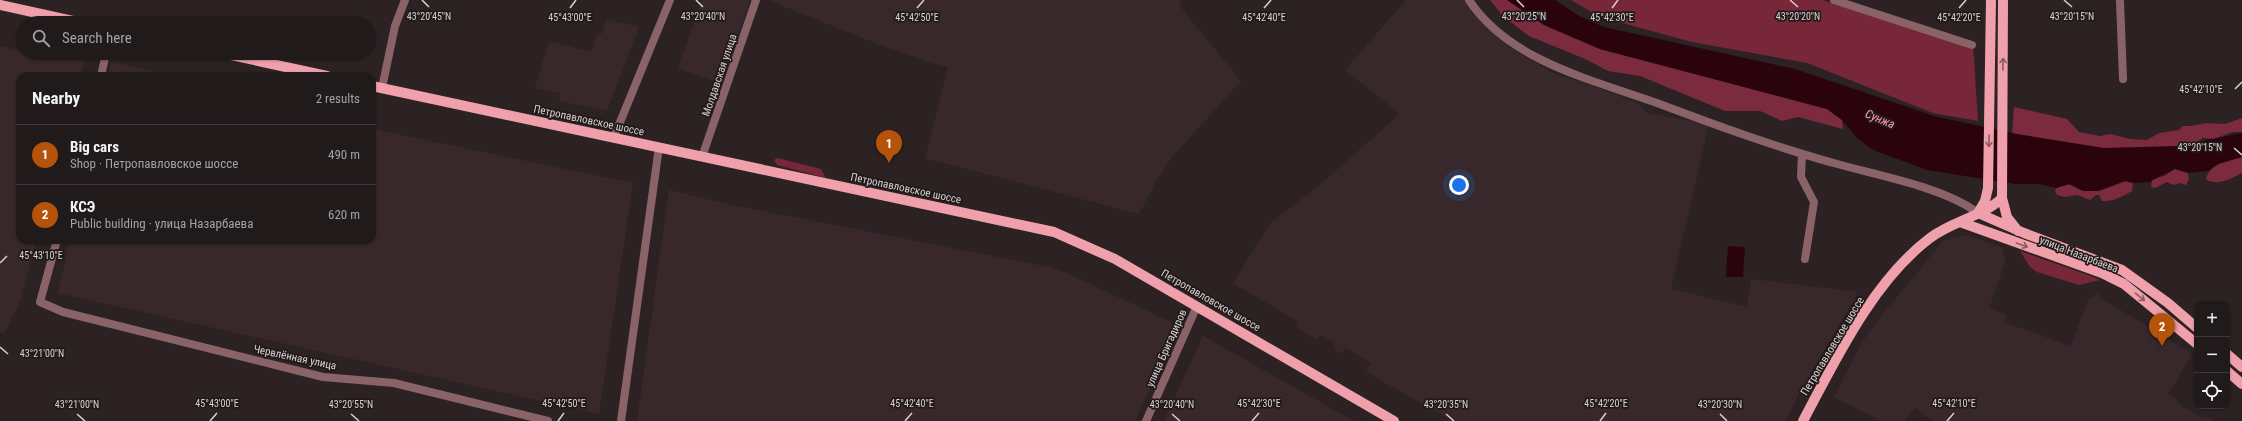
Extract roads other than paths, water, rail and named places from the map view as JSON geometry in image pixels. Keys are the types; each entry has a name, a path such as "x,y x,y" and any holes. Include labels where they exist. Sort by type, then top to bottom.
{"main road":[{"path":"1991,0 1988,188 1985,201 1978,213 1998,237"},
{"path":"2003,0 2002,198 2008,217 2018,231"},
{"path":"0,5 50,16"},
{"path":"254,60 309,72"},
{"name":"Петропавловское шоссе","path":"377,87 1054,232 1115,259 1394,421"},
{"name":"Петропавловское шоссе","path":"1803,421 1852,331 1879,292 1931,237 1991,207 2002,198"},
{"name":"улица Назарбаева","path":"1978,213 2018,231 2122,270 2168,303 2194,325"},
{"name":"улица Назарбаева","path":"1960,222 1998,237 2102,273 2124,284 2194,342"},
{"path":"2230,357 2242,367"},
{"path":"2229,373 2242,384"}],"street":[{"path":"377,87 405,0"},
{"path":"614,137 670,0"},
{"name":"Молдавская улица","path":"702,157 756,0"},
{"path":"1469,0 1485,20 1514,43 1557,67 1802,154 1926,189 1962,203 1978,213"},
{"path":"1834,0 1972,45"},
{"path":"2120,0 2123,79"},
{"path":"101,72 104,60"},
{"path":"621,421 659,147"},
{"path":"1802,154 1800,177 1814,202 1806,259"},
{"name":"Червлённая улица","path":"55,244 40,302 63,312 323,377 394,383 548,421"},
{"name":"улица Бригадиров","path":"1146,421 1197,306"}],"water":[{"name":"Сунжа","path":"1507,0 1555,0 1579,16 1604,27 1795,69 1934,116 2017,134 2104,148 2178,146 2242,133 2242,157 2218,164 2208,171 2188,173 2175,169 2150,182 2133,183 2125,181 2097,191 2083,191 2070,184 2056,188 2039,184 2015,184 1927,170 1873,150 1857,138 1842,120 1827,109 1600,49 1544,25"},
{"path":"1728,246 1745,247 1743,277 1726,277"}],"place":[{"name":"Big cars","path":"889,163"},
{"name":"КСЭ","path":"2162,346"}]}
